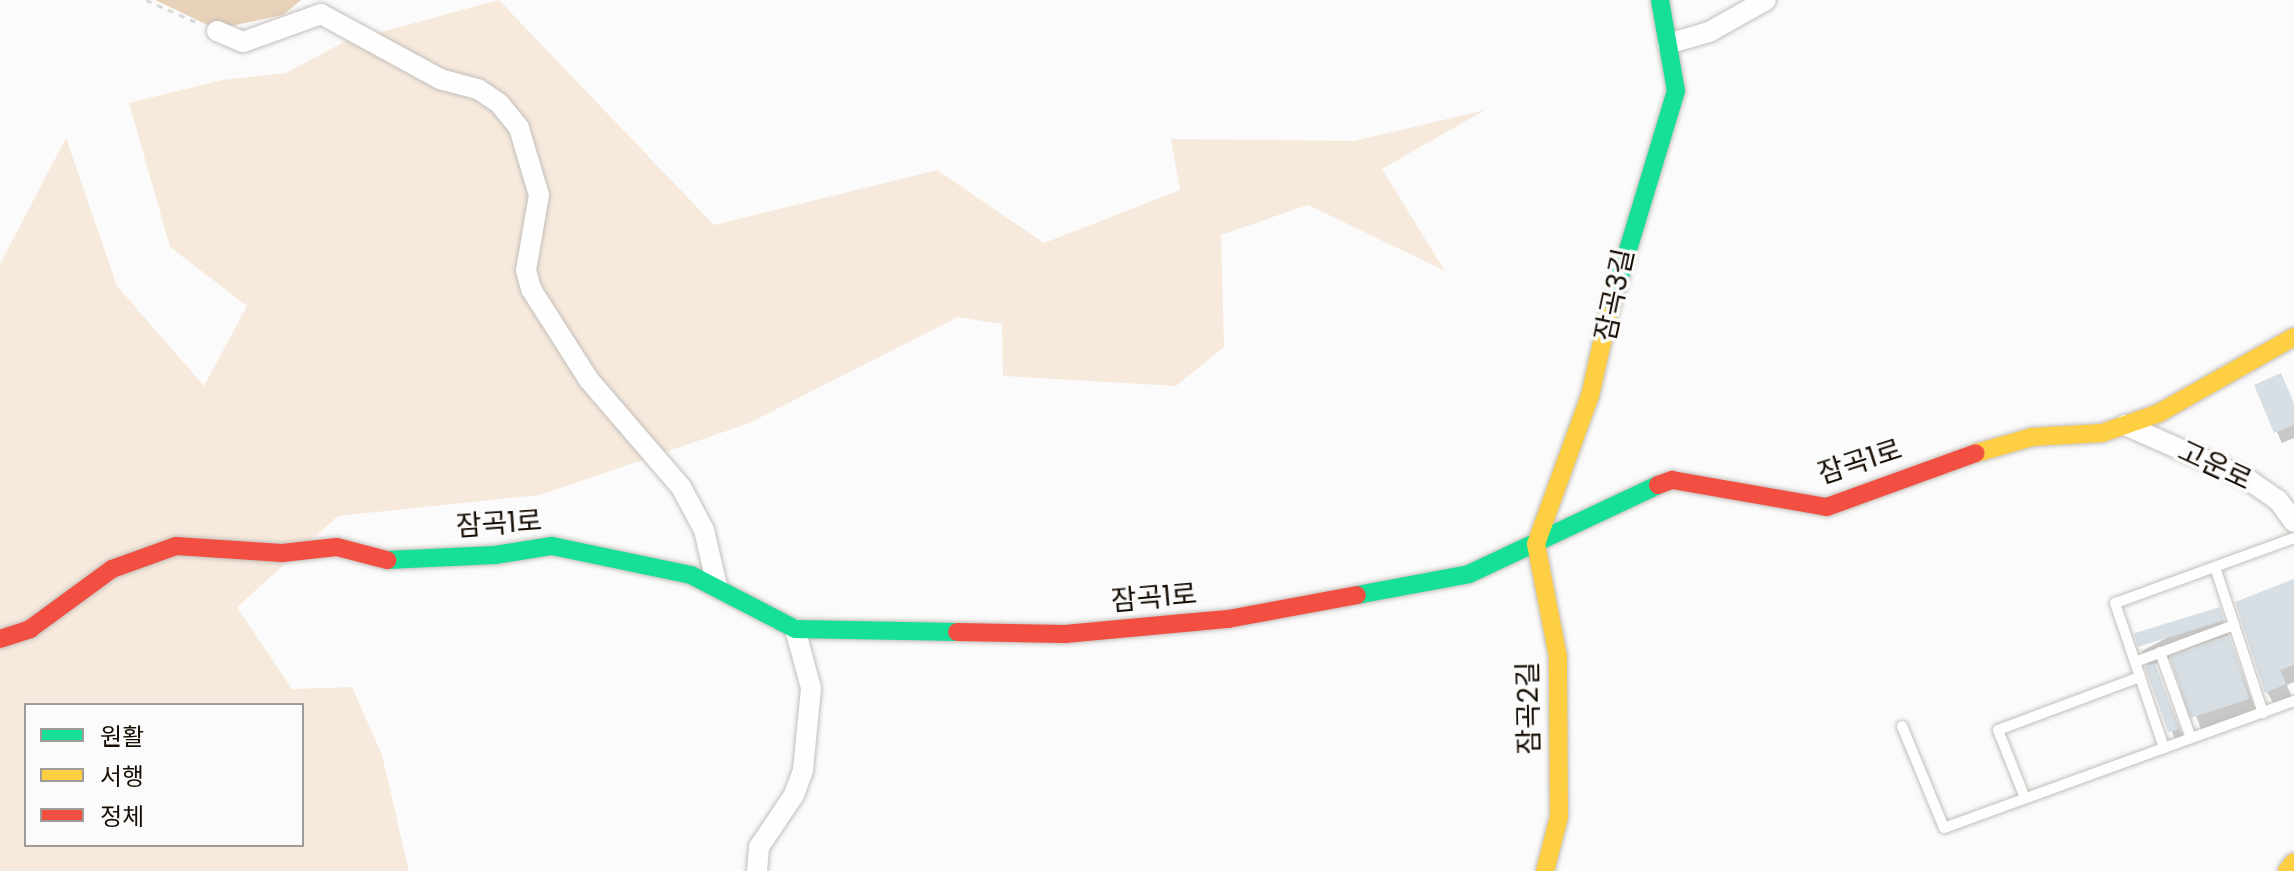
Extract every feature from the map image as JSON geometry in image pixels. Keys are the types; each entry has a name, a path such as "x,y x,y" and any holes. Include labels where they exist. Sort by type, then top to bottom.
{"street":[{"name":"잠곡3길","path":"1536,544 1590,396 1619,266 1676,91 1660,0"},
{"path":"1668,44 1709,32 1766,0"},
{"path":"217,31 243,42 321,7 440,79 478,89 499,103 519,128 539,195 526,270 531,289 589,380 681,487 704,530 717,586"},
{"name":"잠곡1로","path":"0,639 30,629 112,569 176,546 282,553 337,547 383,560 495,555 552,546 691,575 795,629 1065,634 1228,619 1469,574 1536,544 1623,498 1672,480 1827,507 1975,453 2032,437 2102,433 2159,413 2294,337"},
{"name":"고운로","path":"2125,425 2246,478 2278,500 2294,522"},
{"name":"잠곡2길","path":"1536,544 1558,657 1559,817 1545,871"},
{"path":"757,871 759,847 794,795 803,770 811,688 795,629"},
{"path":"2287,871 2294,862"}],"lane":[{"path":"2164,748 2115,603 2294,538"},
{"path":"2215,567 2263,713"},
{"path":"2135,662 2234,625"},
{"path":"2160,652 2191,738"},
{"path":"2025,798 1998,730 2140,677"},
{"path":"1902,726 1944,828 2294,701"}],"path":[{"path":"146,0 217,31"}],"shaded area":[{"path":"155,0 301,0 283,15 216,29"},
{"path":"499,0 714,225 937,170 1044,243 1180,190 1171,139 1354,141 1485,110 1382,169 1445,271 1308,205 1221,235 1224,347 1176,386 1003,376 1002,324 958,317 747,424 540,495 338,516 237,607 292,689 352,687 382,755 409,871 0,871 0,264 66,138 117,286 204,386 247,306 170,247 129,103 222,80 286,73 344,42"}],"building":[{"path":"2281,373 2294,403 2294,425 2274,433 2254,385"},
{"path":"2294,579 2294,665 2280,670 2286,684 2265,693 2235,602"},
{"path":"2220,607 2224,620 2138,647 2134,633"},
{"path":"2229,635 2250,699 2190,718 2169,654"},
{"path":"2155,663 2179,729 2169,733 2145,667"}],"traffic: fast":[{"path":"1608,316 1676,91 1660,0"},
{"path":"1357,595 1469,574 1658,485"},
{"path":"387,560 495,555 552,546 691,575 795,629 957,632"}],"traffic: slow":[{"path":"1545,871 1559,817 1558,657 1536,544 1590,396 1608,316"},
{"path":"1976,453 2032,437 2102,433 2159,413 2294,337"},
{"path":"2287,871 2294,862"}],"traffic: jam":[{"path":"1658,485 1672,480 1827,507 1976,453"},
{"path":"0,639 30,629 112,569 176,546 282,553 337,547 387,560"},
{"path":"957,632 1065,634 1228,619 1357,595"}]}
